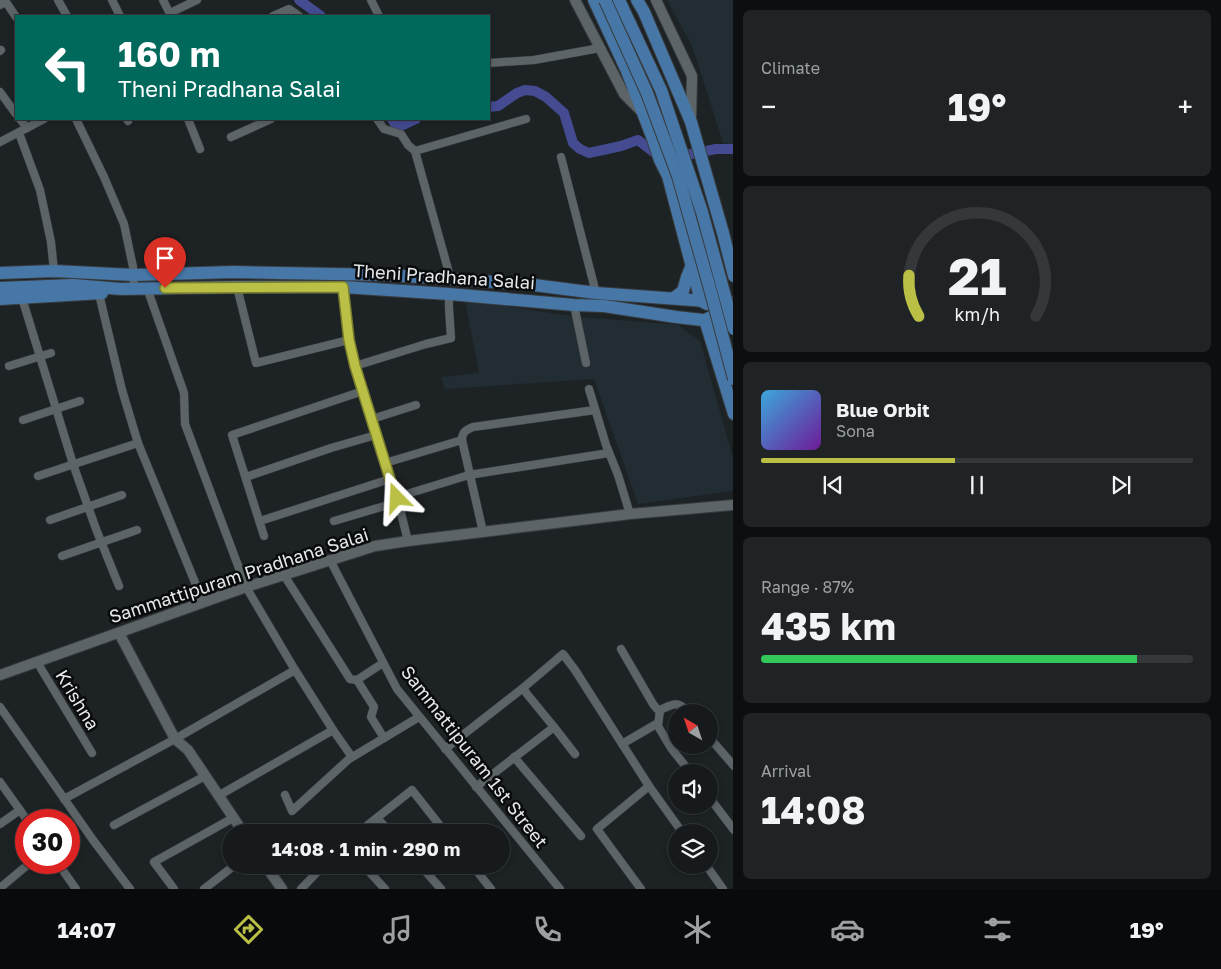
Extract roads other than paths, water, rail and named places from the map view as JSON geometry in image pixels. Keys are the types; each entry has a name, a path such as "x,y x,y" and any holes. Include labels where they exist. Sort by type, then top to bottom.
{"main road":[{"path":"594,0 627,71 660,160 668,176 701,301 733,318"},
{"path":"605,0 647,93 678,176 733,375"},
{"path":"619,0 661,90 702,212 733,325"},
{"path":"638,0 691,122 728,237 733,270"},
{"path":"674,298 683,291 692,265"},
{"name":"Theni Pradhana Salai","path":"0,273 54,271 128,282 147,288 343,287 449,294 604,306 676,317 733,323"},
{"name":"Theni Pradhana Salai","path":"0,288 128,282 233,272 387,274 526,284 596,293 674,298 733,305"},
{"name":"Theni Pradhana Salai","path":"0,299 99,294 128,282"},
{"path":"732,409 705,320 733,306"},
{"path":"676,317 690,322 702,332 708,347 719,392 732,409"}],"street":[{"path":"58,0 66,15"},
{"path":"112,0 120,15"},
{"path":"163,0 171,15 197,0"},
{"path":"371,0 378,15"},
{"path":"575,0 624,94 643,112"},
{"path":"656,0 692,76 691,122"},
{"path":"5,2 15,16"},
{"path":"274,15 289,4 298,15"},
{"path":"490,62 534,60 600,48"},
{"path":"0,92 15,113"},
{"path":"415,151 526,119"},
{"path":"21,120 27,128"},
{"path":"0,142 42,120"},
{"path":"76,120 124,224 133,267 128,282"},
{"path":"188,120 200,149"},
{"path":"231,137 269,120"},
{"path":"378,120 384,129 401,134 408,145 415,151 451,280"},
{"path":"18,133 40,190 51,242 54,271"},
{"path":"561,157 596,293"},
{"path":"237,287 256,363 349,340"},
{"path":"343,287 349,340 355,366 398,500 408,541"},
{"path":"147,288 184,393 185,424 246,587 332,730 352,757"},
{"path":"99,294 122,390 138,443 203,602"},
{"path":"355,366 451,338 449,294"},
{"path":"22,298 73,464 119,586"},
{"path":"574,305 586,363"},
{"path":"9,366 51,352"},
{"path":"589,389 630,514"},
{"path":"264,536 232,435 363,391"},
{"path":"23,420 80,400"},
{"path":"372,419 416,405"},
{"path":"483,532 462,440 462,435 466,430 473,427 595,410"},
{"path":"246,477 376,435"},
{"path":"385,463 462,440"},
{"path":"38,476 138,443"},
{"path":"334,521 469,475 609,453"},
{"path":"260,521 390,479"},
{"path":"50,520 122,496"},
{"name":"Sammattipuram Pradhana Salai","path":"0,676 246,587 375,546 630,514 733,505"},
{"path":"62,556 137,530"},
{"name":"Sammattipuram 1st Street","path":"330,560 397,689 560,889"},
{"path":"284,575 350,679 357,680 383,662"},
{"path":"119,633 175,739 188,750 236,824"},
{"path":"620,649 652,704 660,710"},
{"path":"445,749 524,688 563,654 576,670 649,786 676,824"},
{"name":"Krishna","path":"37,662 92,753"},
{"path":"64,799 175,739 295,670"},
{"path":"357,680 374,707 371,716 384,738"},
{"path":"524,688 575,754"},
{"path":"660,710 668,706"},
{"path":"0,707 92,840 130,889"},
{"path":"660,710 658,726 671,748 684,764"},
{"path":"285,795 292,810 352,757 419,717"},
{"path":"622,744 658,723"},
{"path":"476,787 554,727"},
{"path":"218,796 332,730"},
{"path":"718,747 733,765"},
{"path":"514,758 581,836"},
{"path":"114,825 205,776"},
{"path":"0,782 19,809"},
{"path":"641,889 597,829 649,786"},
{"path":"369,824 412,790 440,824"},
{"path":"718,810 733,829"},
{"path":"0,824 15,814"},
{"path":"174,889 154,862 232,818"},
{"path":"377,818 383,824"},
{"path":"0,888 17,874"},
{"path":"64,874 73,888"},
{"path":"204,889 223,874"},
{"path":"271,874 282,889"},
{"path":"301,889 315,874"},
{"path":"371,874 385,889"},
{"path":"428,874 441,889"},
{"path":"479,874 491,889"},
{"path":"712,874 723,889"}],"waterway":[{"path":"299,0 320,15"},
{"path":"490,107 498,106 525,90 535,91 546,97 564,113 573,143 580,149 589,153 638,140 660,157"},
{"path":"393,120 395,124 403,125 414,120"},
{"path":"676,157 716,149 733,149"}]}
